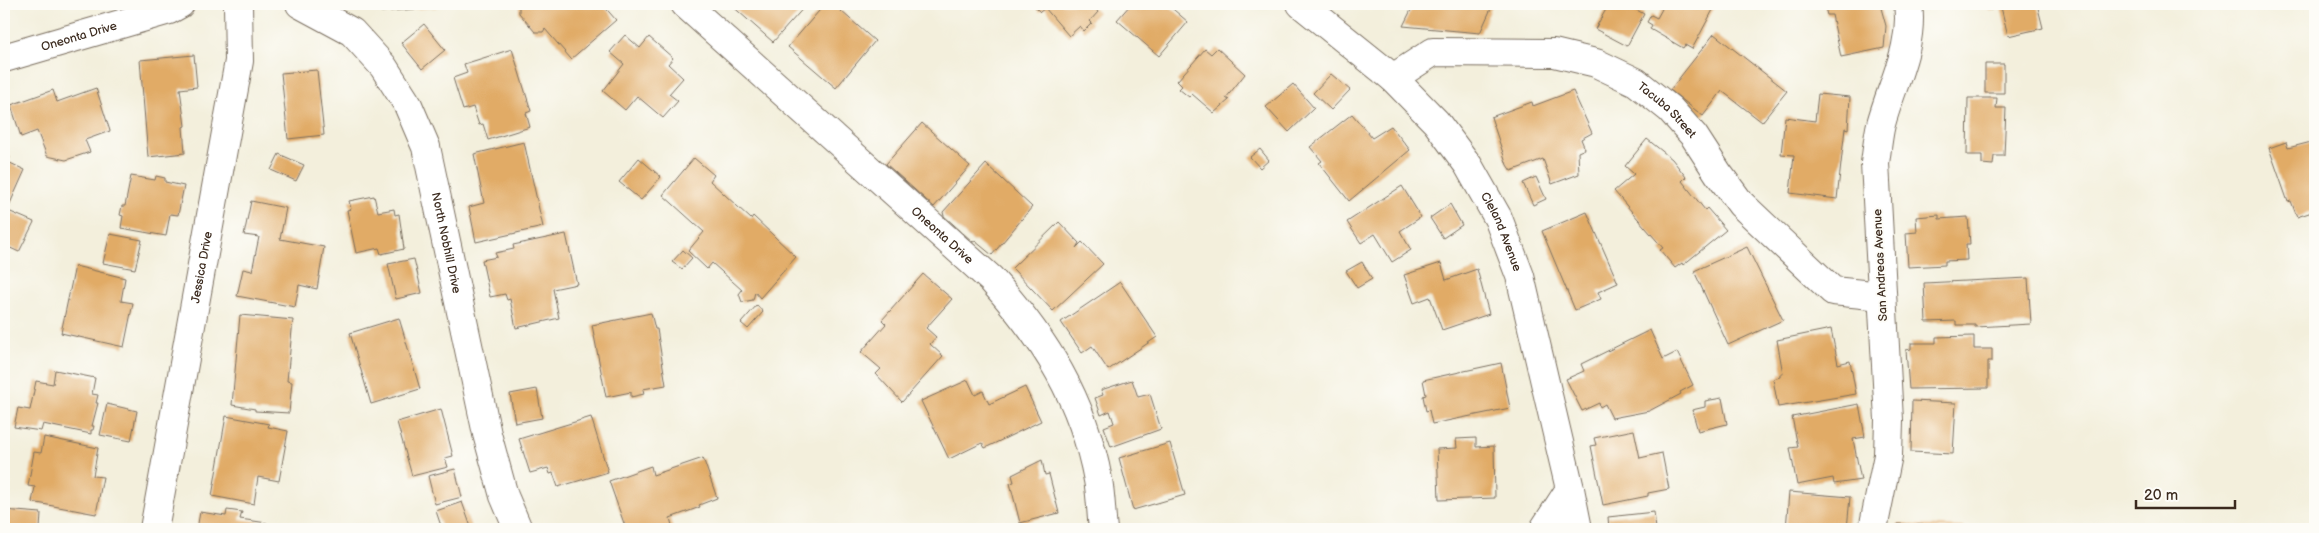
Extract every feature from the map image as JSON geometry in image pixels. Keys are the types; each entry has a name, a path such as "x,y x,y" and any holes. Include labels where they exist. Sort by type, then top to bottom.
{"street":[{"name":"Oneonta Drive","path":"4,58 169,10 180,4"},
{"name":"Jessica Drive","path":"154,529 239,61 238,4"},
{"name":"North Nobhill Drive","path":"300,4 352,32 383,66 408,105 426,148 487,434 504,496 518,529"},
{"name":"Oneonta Drive","path":"685,4 991,279 1025,317 1058,366 1084,424 1098,480 1103,529"},
{"name":"Cleland Avenue","path":"1301,4 1393,78 1436,122 1468,165 1498,218 1520,276 1578,529"},
{"name":"San Andreas Avenue","path":"1873,529 1888,455 1889,420 1875,163 1880,126 1906,51 1910,19 1908,4"},
{"name":"Tacuba Street","path":"1393,78 1433,52 1554,53 1596,64 1636,82 1670,109 1694,136 1718,173 1742,204 1833,291 1882,296"},
{"path":"1544,529 1570,490"}],"building":[{"path":"380,4 437,4 438,7 381,12"},
{"path":"522,4 602,4 616,20 571,59 545,29 543,32 535,32 519,13 519,7"},
{"path":"730,4 807,4 773,42"},
{"path":"825,4 833,4 875,41 836,88 788,47"},
{"path":"1032,4 1091,4 1098,12 1090,21 1092,23 1084,31 1080,26 1069,36 1045,8 1040,12"},
{"path":"1131,4 1167,4 1188,22 1159,56 1117,20"},
{"path":"1414,4 1493,4 1480,33 1403,26"},
{"path":"1609,4 1626,4 1644,14 1627,46 1595,29"},
{"path":"1656,4 1707,4 1714,8 1692,49 1685,45 1683,48 1650,29 1652,25 1647,22 1651,15 1657,18 1662,9"},
{"path":"1824,4 1882,4 1883,7 1881,8 1886,26 1884,48 1841,57 1832,15 1827,15"},
{"path":"1983,4 2037,4 2043,28 2008,36 2001,7 1990,10"},
{"path":"424,24 445,50 422,69 401,43"},
{"path":"1714,34 1787,91 1762,122 1722,91 1703,116 1670,90"},
{"path":"625,35 640,48 649,37 673,58 668,64 683,78 669,94 678,101 663,118 637,96 625,110 603,91 624,64 610,52"},
{"path":"1217,48 1245,74 1226,98 1229,100 1214,113 1192,94 1189,97 1179,89 1182,86 1177,81 1205,49 1211,54"},
{"path":"512,49 531,111 526,113 530,127 488,140 483,124 479,125 473,107 463,110 453,78 467,73 464,64"},
{"path":"194,55 197,87 180,89 185,126 183,127 185,153 148,157 140,60"},
{"path":"1985,64 2004,64 2004,93 1985,93"},
{"path":"317,70 324,135 288,139 281,73"},
{"path":"1331,74 1350,90 1331,110 1313,93"},
{"path":"1293,84 1314,108 1289,132 1266,107"},
{"path":"96,88 110,131 85,140 90,152 66,160 47,156 37,131 21,137 11,105 53,90 57,102"},
{"path":"1573,91 1592,133 1581,139 1585,149 1578,152 1579,174 1552,184 1543,159 1511,171 1507,165 1491,117 1532,102 1533,106"},
{"path":"1818,94 1850,97 1848,129 1845,128 1837,199 1790,193 1794,155 1781,154 1785,117 1815,121"},
{"path":"1968,98 1997,98 1996,108 2006,108 2004,156 1994,156 1993,165 1982,164 1982,155 1967,155"},
{"path":"1352,114 1372,138 1391,126 1410,150 1349,201 1319,163 1322,161 1310,147"},
{"path":"922,123 970,166 934,207 886,164"},
{"path":"1647,139 1672,159 1686,177 1682,181 1705,210 1707,208 1726,230 1683,265 1682,263 1675,268 1660,250 1663,248 1614,191 1634,174 1625,166"},
{"path":"2315,141 2315,211 2297,217 2291,201 2288,202 2269,148 2286,142 2288,148"},
{"path":"524,142 543,227 476,242 469,207 484,203 474,154"},
{"path":"1260,149 1269,160 1260,168 1250,157"},
{"path":"279,154 304,165 296,181 271,170"},
{"path":"4,155 10,157 8,162 25,170 8,208 4,206"},
{"path":"639,158 661,177 641,200 619,182"},
{"path":"694,158 714,175 710,181 751,219 753,216 796,257 760,298 755,292 753,300 742,302 739,294 742,290 712,263 707,269 688,251 704,232 663,195"},
{"path":"986,164 1032,207 992,255 975,241 973,242 944,216 943,212"},
{"path":"131,176 155,180 156,176 165,178 165,182 184,186 178,215 170,214 166,236 121,228 123,216 120,215 122,206 125,206"},
{"path":"1536,177 1546,199 1533,205 1523,183"},
{"path":"1402,186 1421,217 1400,231 1411,250 1392,262 1375,234 1361,243 1347,222"},
{"path":"374,196 378,212 394,209 395,215 399,214 404,249 381,254 379,248 356,253 347,210 351,209 349,201"},
{"path":"251,201 286,208 280,239 324,247 317,289 299,285 295,307 237,296 243,269 252,271 259,237 244,235"},
{"path":"1450,204 1462,225 1443,238 1430,218"},
{"path":"6,210 34,222 19,252 4,245 4,215"},
{"path":"1587,212 1618,283 1598,292 1601,299 1575,310 1542,231"},
{"path":"1939,215 1939,219 1968,217 1970,244 1966,244 1967,260 1945,261 1945,265 1908,267 1906,233 1917,232 1916,217"},
{"path":"1059,222 1079,243 1076,248 1082,242 1103,264 1053,311 1012,268"},
{"path":"110,234 142,240 135,269 103,263"},
{"path":"566,234 577,284 553,289 559,318 516,328 510,299 507,300 505,294 490,297 482,260 497,257 495,253 514,249 513,245"},
{"path":"1747,247 1783,320 1728,345 1694,271"},
{"path":"683,250 692,258 682,269 672,262"},
{"path":"414,259 422,293 396,299 388,264"},
{"path":"1362,262 1372,279 1357,288 1346,271"},
{"path":"1441,263 1446,280 1477,269 1489,314 1442,330 1430,297 1414,303 1404,275"},
{"path":"75,266 125,278 121,301 133,303 124,347 61,333"},
{"path":"923,274 952,299 926,328 936,337 930,344 943,356 902,402 876,374 881,369 861,352 886,324 882,320"},
{"path":"2028,278 2031,324 1975,327 1975,325 1956,325 1956,321 1926,322 1924,283"},
{"path":"1120,282 1157,337 1108,370 1092,346 1082,353 1061,322"},
{"path":"757,305 763,312 748,329 741,323"},
{"path":"651,313 655,329 657,329 666,385 643,389 644,394 631,397 631,392 606,397 592,325"},
{"path":"240,315 293,320 287,381 292,382 289,413 255,411 255,409 232,405"},
{"path":"399,318 420,389 371,404 350,333"},
{"path":"1831,329 1838,364 1850,361 1856,394 1778,407 1773,379 1783,374 1777,340"},
{"path":"1650,330 1663,359 1677,352 1693,385 1680,392 1681,394 1649,411 1612,418 1605,404 1600,407 1599,403 1582,411 1566,379 1584,371 1581,364"},
{"path":"1974,336 1974,349 1992,349 1992,361 1988,361 1988,388 1909,389 1906,350 1911,349 1911,343 1936,343 1936,337"},
{"path":"1501,363 1510,408 1432,424 1429,410 1426,411 1423,396 1426,395 1423,380"},
{"path":"55,370 95,378 92,394 98,395 96,403 98,403 91,434 43,424 41,431 14,427 18,408 30,410 36,381 53,384"},
{"path":"968,380 975,395 983,391 989,404 1025,387 1041,421 985,448 982,443 949,459 921,401"},
{"path":"1132,380 1138,397 1150,394 1161,429 1111,447 1104,427 1114,423 1110,411 1101,415 1095,398 1103,395 1101,390"},
{"path":"537,389 542,418 515,423 510,394"},
{"path":"1722,398 1727,424 1698,431 1692,410 1705,407 1705,401"},
{"path":"1912,401 1956,403 1953,454 1911,452"},
{"path":"107,404 137,411 131,441 100,435"},
{"path":"1859,404 1865,437 1853,439 1861,480 1834,484 1833,478 1797,485 1790,448 1798,447 1792,417"},
{"path":"441,409 453,456 445,458 448,467 412,476 397,422"},
{"path":"226,416 269,424 268,427 288,431 279,481 258,477 254,504 212,496"},
{"path":"591,417 608,472 558,487 553,473 550,474 548,468 530,473 519,439"},
{"path":"1634,430 1640,458 1662,453 1669,489 1648,493 1648,496 1603,505 1591,446 1596,445 1594,438"},
{"path":"44,437 98,448 93,476 103,477 96,514 32,502 35,487 28,486 34,452 41,453"},
{"path":"1476,438 1476,447 1494,446 1495,498 1439,500 1437,449 1457,448 1456,439"},
{"path":"1170,443 1185,495 1133,510 1119,458"},
{"path":"703,458 717,498 699,505 700,507 670,518 673,529 626,529 609,481 651,466 653,475"},
{"path":"1042,460 1045,475 1049,474 1059,513 1020,523 1010,483 1014,482 1012,475"},
{"path":"455,469 462,497 435,504 428,476"},
{"path":"1789,492 1850,497 1847,529 1786,529"},
{"path":"462,502 471,527 464,529 442,529 436,511"},
{"path":"4,510 41,513 40,529 4,529"},
{"path":"227,510 242,512 240,519 267,523 266,529 197,529 200,512 226,516"},
{"path":"1654,512 1656,529 1609,529 1608,517"},
{"path":"1898,524 1963,527 1963,529 1897,529"}]}
